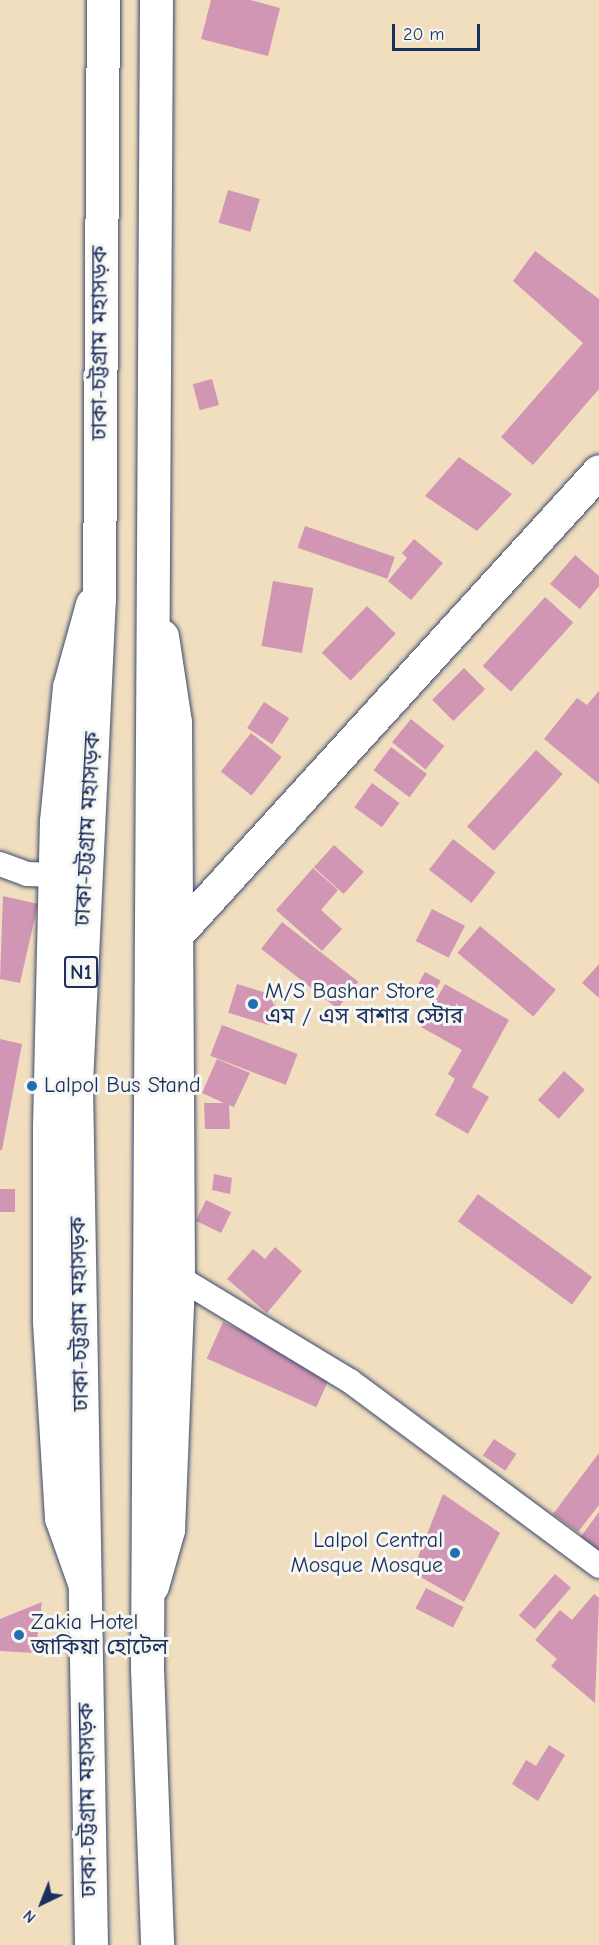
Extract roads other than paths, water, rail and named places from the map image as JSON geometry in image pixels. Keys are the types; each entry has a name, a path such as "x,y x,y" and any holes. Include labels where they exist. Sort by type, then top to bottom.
{"main road":[{"name":"ঢাকা-চট্টগ্রাম মহাসড়ক","path":"91,1945 76,1084 99,579 103,0"},
{"path":"156,0 156,593 148,1785 157,1945"},
{"path":"177,934 599,471"},
{"path":"84,1584 61,1518 49,1320 55,875 69,687 99,579"},
{"path":"148,1599 168,1530 178,1277 175,722 156,593"},
{"path":"177,842 202,869 218,871 249,855"}],"street":[{"path":"0,864 27,874 55,875"},
{"path":"178,1277 350,1381 599,1566"}],"place":[{"name":"M/S Bashar Store এম / এস বাশার স্টোর","path":"253,1004"},
{"name":"Lalpol Bus Stand","path":"32,1086"},
{"name":"Lalpol Central Mosque Mosque","path":"455,1553"},
{"name":"Zakia Hotel জাকিয়া হোটেল","path":"19,1635"}]}
